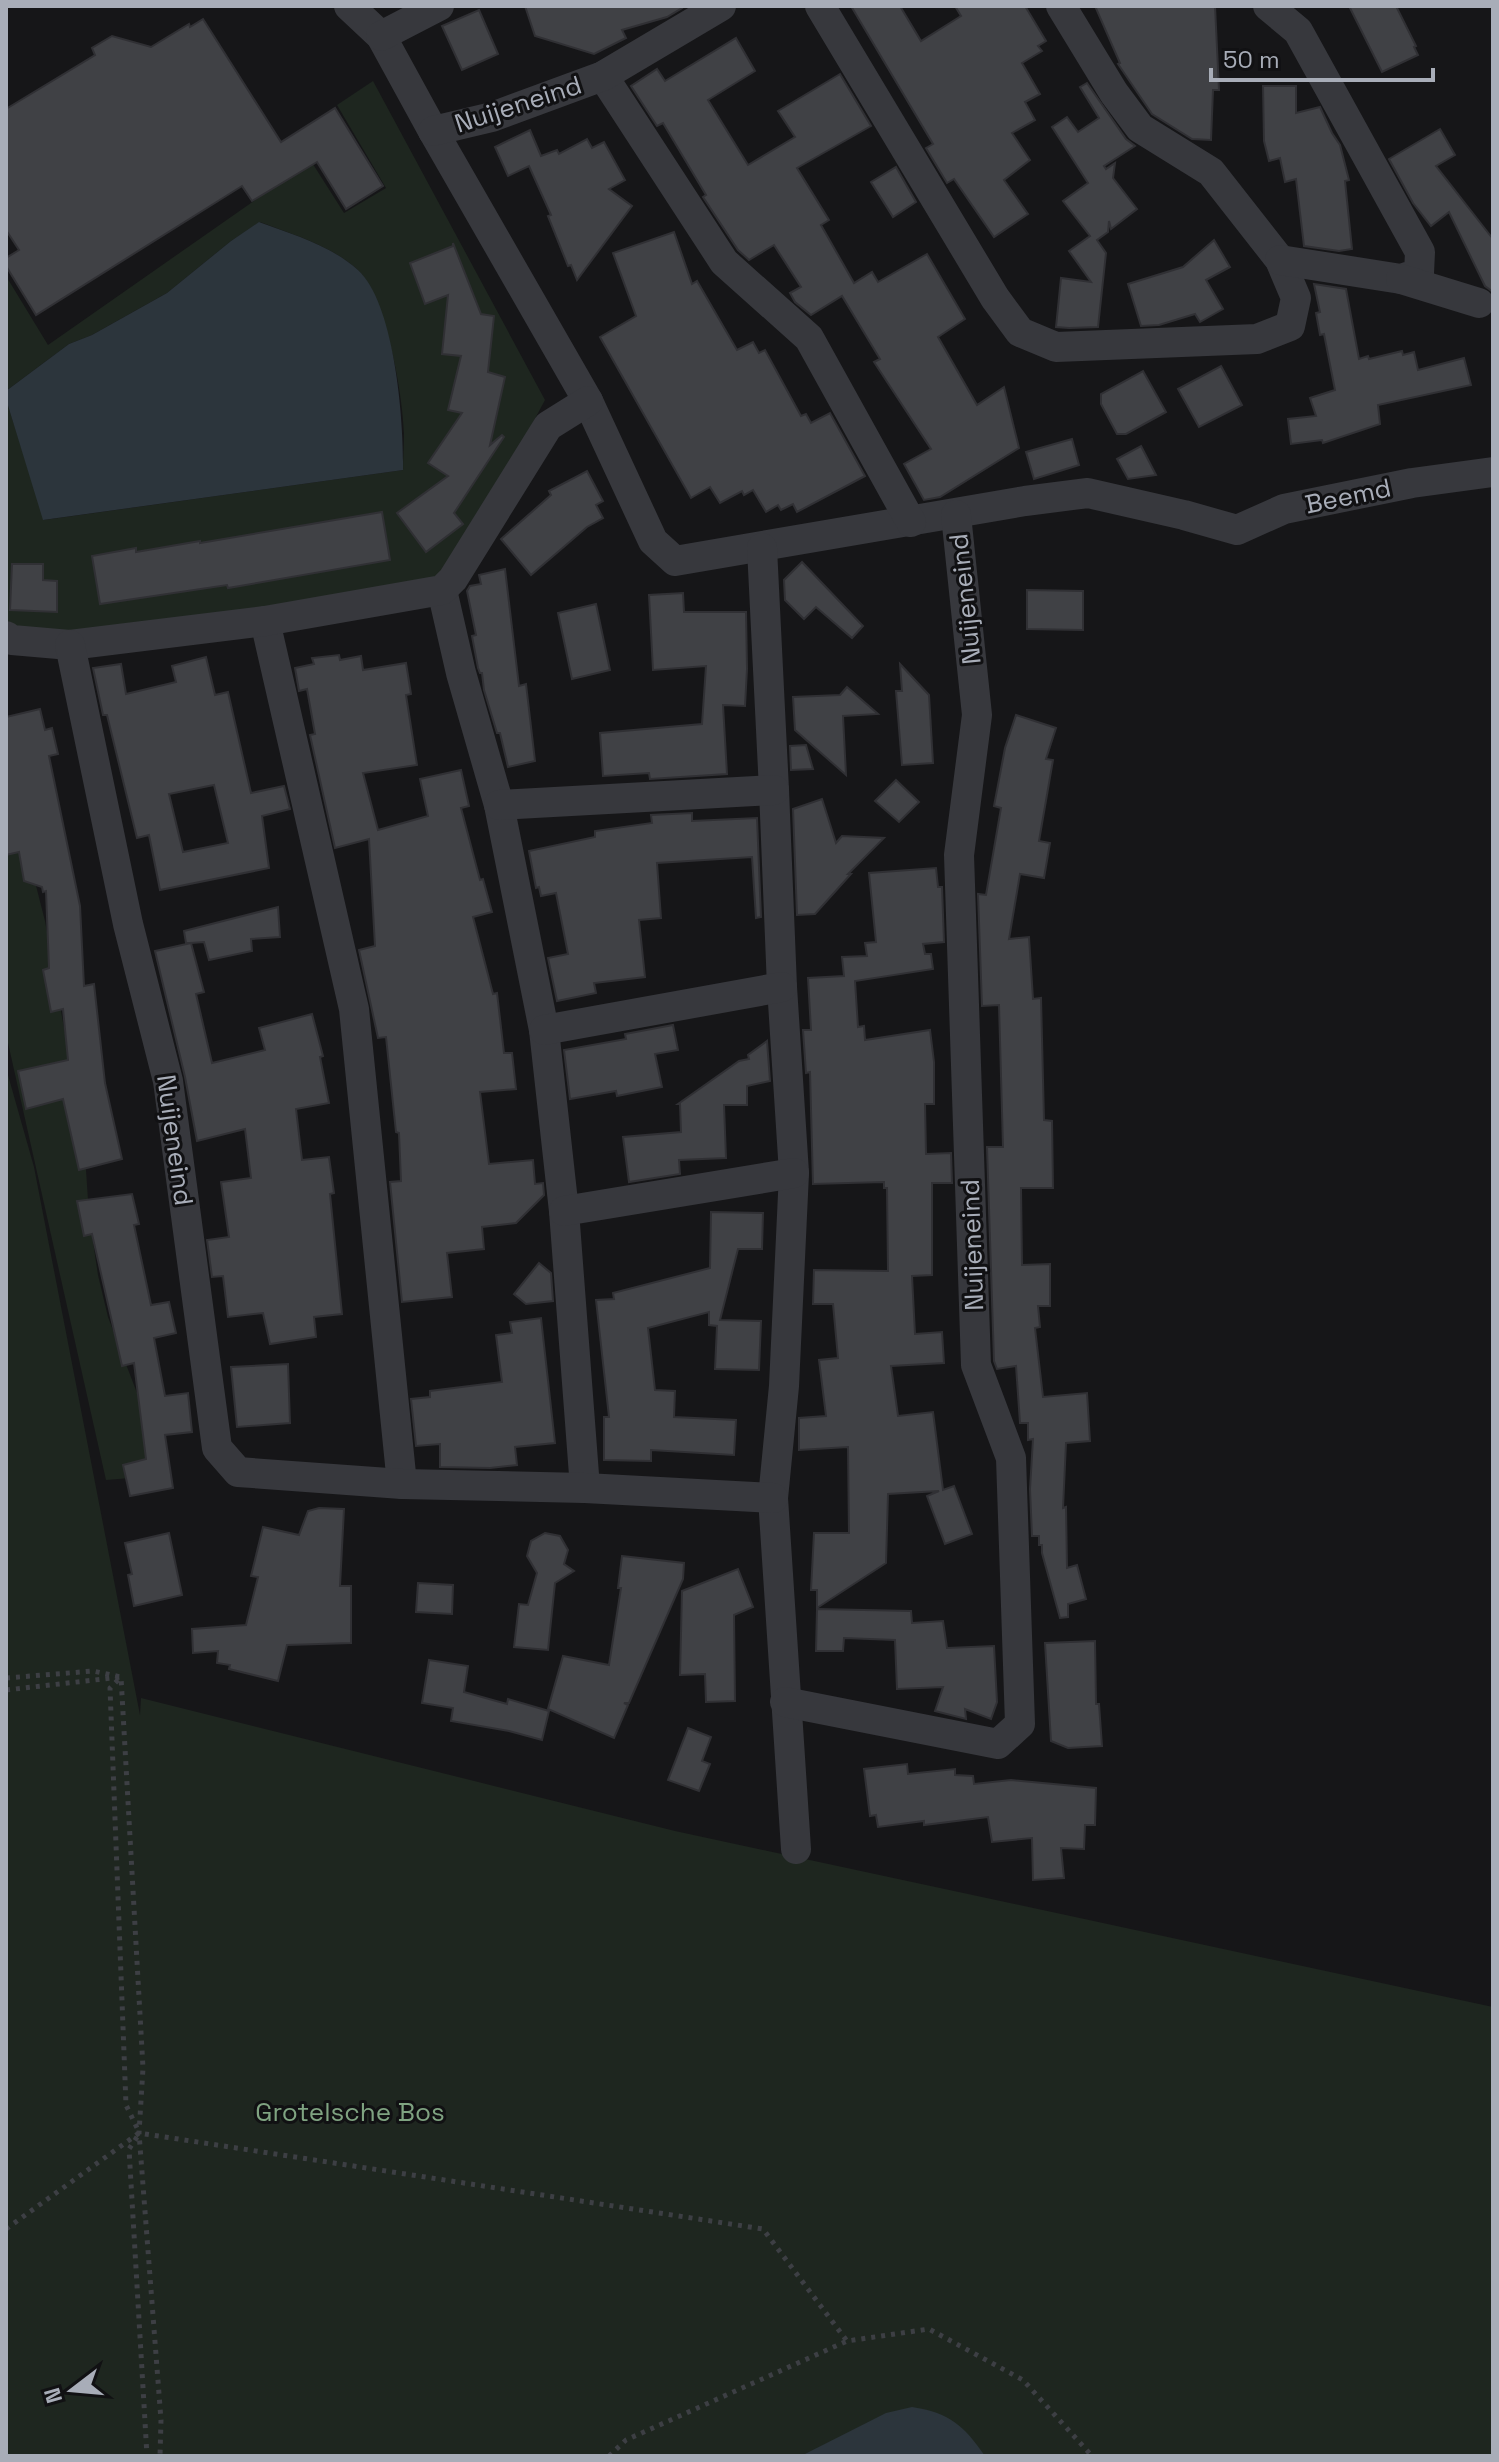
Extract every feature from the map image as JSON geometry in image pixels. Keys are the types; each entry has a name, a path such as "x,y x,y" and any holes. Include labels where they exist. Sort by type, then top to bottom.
{"street":[{"name":"Nuijeneind","path":"349,6 381,36 588,401 653,541 675,561 1088,493 1208,522"},
{"path":"381,36 439,6"},
{"name":"Nuijeneind","path":"433,131 492,117 603,76 721,6"},
{"path":"820,6 995,298 1020,332 1056,347 1257,339 1290,326 1296,298 1280,260 1211,172 1140,128 1114,93 1061,6"},
{"path":"1268,6 1298,31 1420,252 1419,273 1401,279"},
{"name":"Nuijeneind","path":"603,76 724,262 809,338 911,522"},
{"path":"1280,260 1401,279 1479,303"},
{"path":"6,636 12,640 70,645 265,621 442,590 453,579 548,426 588,401"},
{"name":"Beemd","path":"1208,522 1237,530 1284,509 1412,483 1493,472"},
{"name":"Nuijeneind","path":"785,1702 998,1744 1020,1724 1011,1458 976,1365 959,855 977,715 956,515"},
{"path":"762,548 782,987 794,1173 784,1386 773,1498 796,1849"},
{"path":"442,590 461,673 499,805 544,1030 564,1211 585,1488"},
{"path":"265,621 354,1009 402,1484"},
{"name":"Nuijeneind","path":"70,645 128,924 168,1081 217,1448 238,1472 402,1484 585,1488 773,1498"},
{"path":"499,805 774,790"},
{"path":"544,1030 782,987"},
{"path":"564,1211 794,1173"}],"path":[{"path":"6,1678 93,1671 121,1677"},
{"path":"6,1690 121,1677"},
{"path":"121,1677 143,2068 139,2133 161,2420 160,2456"},
{"path":"121,1677 110,1688 126,2105 139,2133"},
{"path":"139,2133 129,2149 147,2456"},
{"path":"6,2229 139,2133 763,2229 847,2341"},
{"path":"609,2456 626,2440 847,2341 929,2329 1023,2380 1092,2456"}],"green space":[{"path":"373,81 545,400 464,551 441,574 417,589 57,644 6,628 6,399 44,520 403,470 403,416 396,372 385,323 368,283 358,270 336,254 260,222 231,241 167,293 92,335 69,344 6,391 6,276 48,345 311,161 344,213 386,188 337,105"},
{"path":"6,818 32,870 45,921 84,1140 89,1215 98,1275 108,1317 150,1427 155,1476 106,1480 6,1034"},
{"name":"Grotelsche Bos","path":"6,1068 34,1167 140,1715 141,1698 675,1831 1493,2007 1493,2456 6,2456"}],"shaded area":[{"path":"259,222 336,254 358,270 371,286 381,309 395,365 402,423 403,470 43,520 6,391 69,344 92,335 167,293"},
{"path":"912,2407 936,2413 954,2422 985,2456 801,2456 886,2413"}],"building":[{"path":"525,6 682,8 667,17 622,30 626,38 594,54 535,36"},
{"path":"851,6 900,6 921,41 961,16 955,6 1025,6 1046,41 1038,46 1042,51 1022,63 1040,94 1025,102 1035,120 1012,133 1030,160 1004,180 1028,214 994,237 954,179 947,183 926,148 933,144"},
{"path":"1095,6 1215,6 1219,90 1213,90 1211,140 1192,139 1152,114 1118,64"},
{"path":"1349,6 1396,6 1418,55 1382,72"},
{"path":"479,10 498,54 462,70 442,26"},
{"path":"203,19 281,142 335,108 383,186 346,209 317,162 252,201 242,186 36,315 6,266 6,258 19,250 6,230 6,109 95,55 92,48 112,36 151,47"},
{"path":"736,38 755,71 708,100 748,165 795,137 778,111 840,74 871,126 797,168 829,220 821,225 854,283 872,272 878,282 927,254 965,319 938,337 977,405 1004,387 1019,448 940,497 924,500 904,464 931,449 874,362 880,359 842,296 811,315 795,302 790,293 801,287 774,245 749,260 738,250 703,197 706,195 663,123 657,126 631,86 657,69 665,81"},
{"path":"1087,83 1126,139 1135,146 1104,166 1106,169 1115,163 1113,178 1137,209 1111,229 1109,221 1108,232 1097,240 1106,253 1098,327 1056,327 1061,278 1091,282 1069,251 1090,236 1063,201 1088,183 1052,127 1067,117 1078,132 1099,118 1080,87"},
{"path":"1263,86 1296,86 1296,113 1320,107 1340,145 1349,180 1345,181 1352,249 1339,251 1304,246 1296,179 1285,182 1280,158 1269,161 1264,141"},
{"path":"1440,129 1455,155 1436,166 1493,239 1493,292 1485,286 1449,212 1431,226 1413,203 1389,159"},
{"path":"530,130 541,156 557,150 559,154 587,139 592,148 604,142 625,180 609,189 632,206 577,280 571,265 568,266 548,216 551,215 529,166 508,176 495,147"},
{"path":"896,167 916,202 893,217 871,182"},
{"path":"674,232 692,284 697,281 737,350 753,342 759,353 765,350 801,416 806,414 811,423 830,413 865,476 797,512 793,504 781,510 778,505 766,512 753,490 744,495 742,491 720,503 710,487 691,498 600,337 636,316 613,253"},
{"path":"1214,240 1230,267 1206,280 1223,309 1200,322 1195,314 1159,325 1141,326 1128,284 1183,267"},
{"path":"453,243 481,314 494,316 488,372 505,377 490,445 502,435 504,437 454,513 463,524 426,552 397,513 448,476 428,463 462,413 448,410 461,356 442,354 448,295 425,304 410,263 453,246"},
{"path":"1314,284 1346,289 1359,359 1402,351 1403,355 1414,352 1418,370 1464,358 1471,385 1378,405 1380,424 1323,443 1322,440 1291,444 1288,419 1316,416 1310,398 1335,390 1324,334 1320,335 1316,313 1320,312"},
{"path":"1221,366 1242,405 1199,427 1178,389"},
{"path":"1143,371 1166,412 1126,434 1117,434 1101,404 1101,394"},
{"path":"1072,439 1079,465 1034,479 1026,452"},
{"path":"1141,446 1156,475 1128,479 1117,459"},
{"path":"587,471 603,501 596,505 603,518 587,527 531,575 501,539 551,495 549,491"},
{"path":"382,512 390,560 228,588 227,585 100,604 92,556 136,548 136,552 200,543"},
{"path":"802,562 863,626 852,638 816,607 804,619 785,600 784,580"},
{"path":"12,564 43,564 43,580 57,581 57,612 10,610"},
{"path":"505,569 519,686 526,684 535,761 508,767 478,668 472,636 476,635 467,591 470,586 481,584 479,575"},
{"path":"1027,590 1083,591 1083,630 1027,629"},
{"path":"683,593 684,612 746,612 745,706 723,705 727,774 650,779 649,773 603,776 600,733 702,724 706,666 653,670 649,595"},
{"path":"596,604 610,670 572,679 558,613"},
{"path":"339,655 340,660 361,656 363,670 406,663 411,694 406,695 417,765 363,773 378,830 428,816 420,779 461,770 469,806 461,808 492,912 473,917 493,994 497,993 504,1053 512,1053 516,1089 480,1092 489,1164 533,1160 535,1184 543,1183 544,1195 516,1223 482,1227 484,1249 447,1253 452,1297 402,1302 390,1182 401,1181 399,1133 396,1132 386,1037 378,1038 359,950 375,946 369,839 335,848 310,735 315,734 307,689 299,691 295,668 314,664 312,658"},
{"path":"206,657 215,695 228,692 251,793 284,786 290,809 262,816 269,868 160,890 149,835 137,838 93,668 121,664 126,694 176,682 172,666","holes":["214,785 228,843 183,852 169,794"]},
{"path":"900,664 929,695 933,763 902,765 896,691 902,691"},
{"path":"847,687 878,714 843,716 846,775 795,730 793,697 840,695"},
{"path":"40,709 45,730 52,728 58,754 49,756 80,906 84,986 94,984 105,1083 122,1159 79,1170 63,1099 26,1109 18,1071 68,1060 63,1009 51,1012 43,970 49,968 46,891 24,881 19,852 6,855 6,717"},
{"path":"1016,715 1056,728 1046,759 1053,760 1039,841 1050,843 1044,878 1020,874 1009,939 1029,937 1033,999 1041,998 1044,1120 1052,1121 1053,1188 1021,1188 1022,1265 1050,1264 1050,1306 1038,1306 1040,1327 1035,1328 1043,1397 1087,1393 1090,1441 1066,1443 1063,1508 1066,1507 1067,1568 1077,1565 1086,1599 1068,1604 1068,1617 1060,1618 1039,1536 1032,1536 1030,1489 1033,1439 1028,1440 1028,1423 1020,1423 1016,1366 997,1369 994,1361 987,1147 1003,1147 999,1005 982,1006 978,894 986,895 1001,808 994,806 1005,748"},
{"path":"806,745 813,769 791,770 790,746"},
{"path":"896,780 919,802 899,822 875,801"},
{"path":"822,799 836,843 842,836 884,838 848,874 851,874 815,914 797,915 793,809"},
{"path":"692,813 692,821 757,818 761,917 756,918 752,857 657,863 661,918 639,920 645,977 594,983 596,993 557,1001 548,958 568,954 556,893 541,896 539,887 536,888 529,851 595,837 595,831 652,823 651,815"},
{"path":"936,868 938,887 942,887 944,942 923,944 925,954 931,954 933,969 855,981 858,1027 864,1026 865,1040 930,1030 934,1104 925,1104 926,1154 951,1153 952,1183 932,1183 932,1275 912,1276 915,1334 942,1332 944,1363 891,1366 898,1416 933,1412 943,1490 954,1486 972,1534 945,1544 927,1496 939,1491 888,1494 886,1563 817,1608 817,1590 811,1590 814,1533 849,1533 848,1447 799,1450 799,1418 826,1416 819,1360 838,1358 833,1304 813,1304 814,1270 888,1271 887,1188 884,1188 884,1182 813,1184 810,1072 806,1073 803,1030 811,1030 808,978 844,976 842,957 867,956 865,943 876,942 869,873"},
{"path":"278,907 280,937 251,939 252,951 209,960 204,942 186,943 184,931"},
{"path":"191,943 204,992 196,994 212,1063 265,1050 259,1028 312,1014 323,1056 320,1057 329,1103 296,1109 302,1160 329,1157 342,1314 314,1317 316,1337 270,1344 263,1313 228,1317 223,1276 212,1277 207,1240 229,1237 221,1182 251,1178 245,1129 197,1141 155,951"},
{"path":"673,1025 678,1050 655,1054 662,1087 617,1096 616,1091 570,1099 564,1050 626,1039 625,1034"},
{"path":"767,1041 770,1081 747,1086 747,1105 724,1105 726,1158 679,1160 680,1174 629,1182 623,1137 681,1132 678,1104 739,1061 749,1059 748,1055"},
{"path":"132,1194 139,1224 134,1225 151,1305 169,1302 176,1333 154,1338 165,1396 188,1393 192,1432 165,1435 173,1488 130,1496 123,1465 146,1459 134,1363 122,1366 92,1234 84,1236 77,1201"},
{"path":"711,1212 763,1213 762,1249 738,1249 720,1320 761,1321 759,1370 715,1369 717,1326 709,1325 709,1312 648,1328 655,1390 675,1391 674,1417 736,1420 734,1455 651,1450 651,1461 604,1460 604,1417 609,1417 596,1300 614,1299 613,1293 710,1268"},
{"path":"539,1263 551,1273 553,1301 526,1304 514,1294"},
{"path":"541,1318 555,1443 515,1447 517,1465 440,1467 440,1444 416,1446 411,1399 430,1397 430,1391 502,1382 496,1335 512,1333 510,1322"},
{"path":"288,1364 290,1423 237,1427 231,1367"},
{"path":"344,1509 340,1586 351,1586 351,1643 287,1645 278,1681 217,1663 218,1651 193,1653 192,1629 246,1625 258,1577 251,1576 263,1527 299,1535 308,1511"},
{"path":"169,1533 182,1595 134,1606 128,1575 132,1574 125,1543"},
{"path":"545,1533 560,1536 568,1550 564,1564 574,1571 555,1583 548,1650 514,1647 519,1604 528,1605 537,1573 527,1556 531,1541"},
{"path":"622,1556 684,1563 683,1579 629,1703 624,1703 628,1705 614,1738 548,1709 563,1656 609,1665 621,1588 618,1588"},
{"path":"738,1569 753,1607 734,1615 735,1701 706,1702 705,1674 680,1675 682,1591"},
{"path":"418,1583 453,1585 452,1614 416,1612"},
{"path":"817,1609 911,1611 912,1623 943,1621 947,1648 994,1646 997,1702 991,1719 965,1709 966,1719 935,1711 943,1687 897,1689 895,1640 844,1638 843,1651 816,1651"},
{"path":"1095,1641 1096,1704 1099,1704 1102,1746 1068,1748 1051,1741 1045,1643"},
{"path":"429,1660 468,1666 464,1692 507,1704 508,1699 549,1711 542,1740 451,1721 453,1708 422,1703"},
{"path":"688,1728 711,1737 702,1761 710,1764 699,1791 668,1780"},
{"path":"907,1764 908,1774 955,1769 955,1775 973,1776 974,1784 1011,1780 1096,1788 1095,1825 1085,1825 1084,1849 1061,1848 1064,1878 1033,1880 1032,1838 992,1842 988,1817 878,1827 876,1815 870,1816 864,1769"}]}
